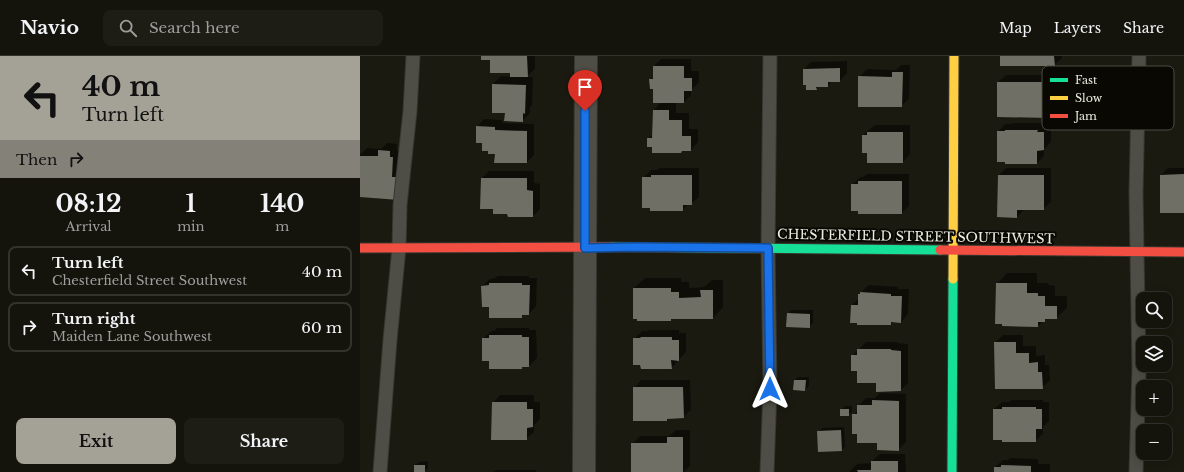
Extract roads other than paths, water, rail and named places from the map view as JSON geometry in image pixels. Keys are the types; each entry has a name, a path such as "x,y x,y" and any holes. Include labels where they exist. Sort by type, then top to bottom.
{"street":[{"path":"584,472 586,56"},
{"path":"952,472 954,56"},
{"name":"CHESTERFIELD STREET SOUTHWEST","path":"360,248 636,247 1184,252"}],"lane":[{"path":"380,472 399,248 400,205 410,111 413,56"},
{"path":"767,472 770,389 768,248 770,56"},
{"path":"1139,56 1139,66"},
{"path":"1136,472 1139,369 1136,193 1137,130"}]}
